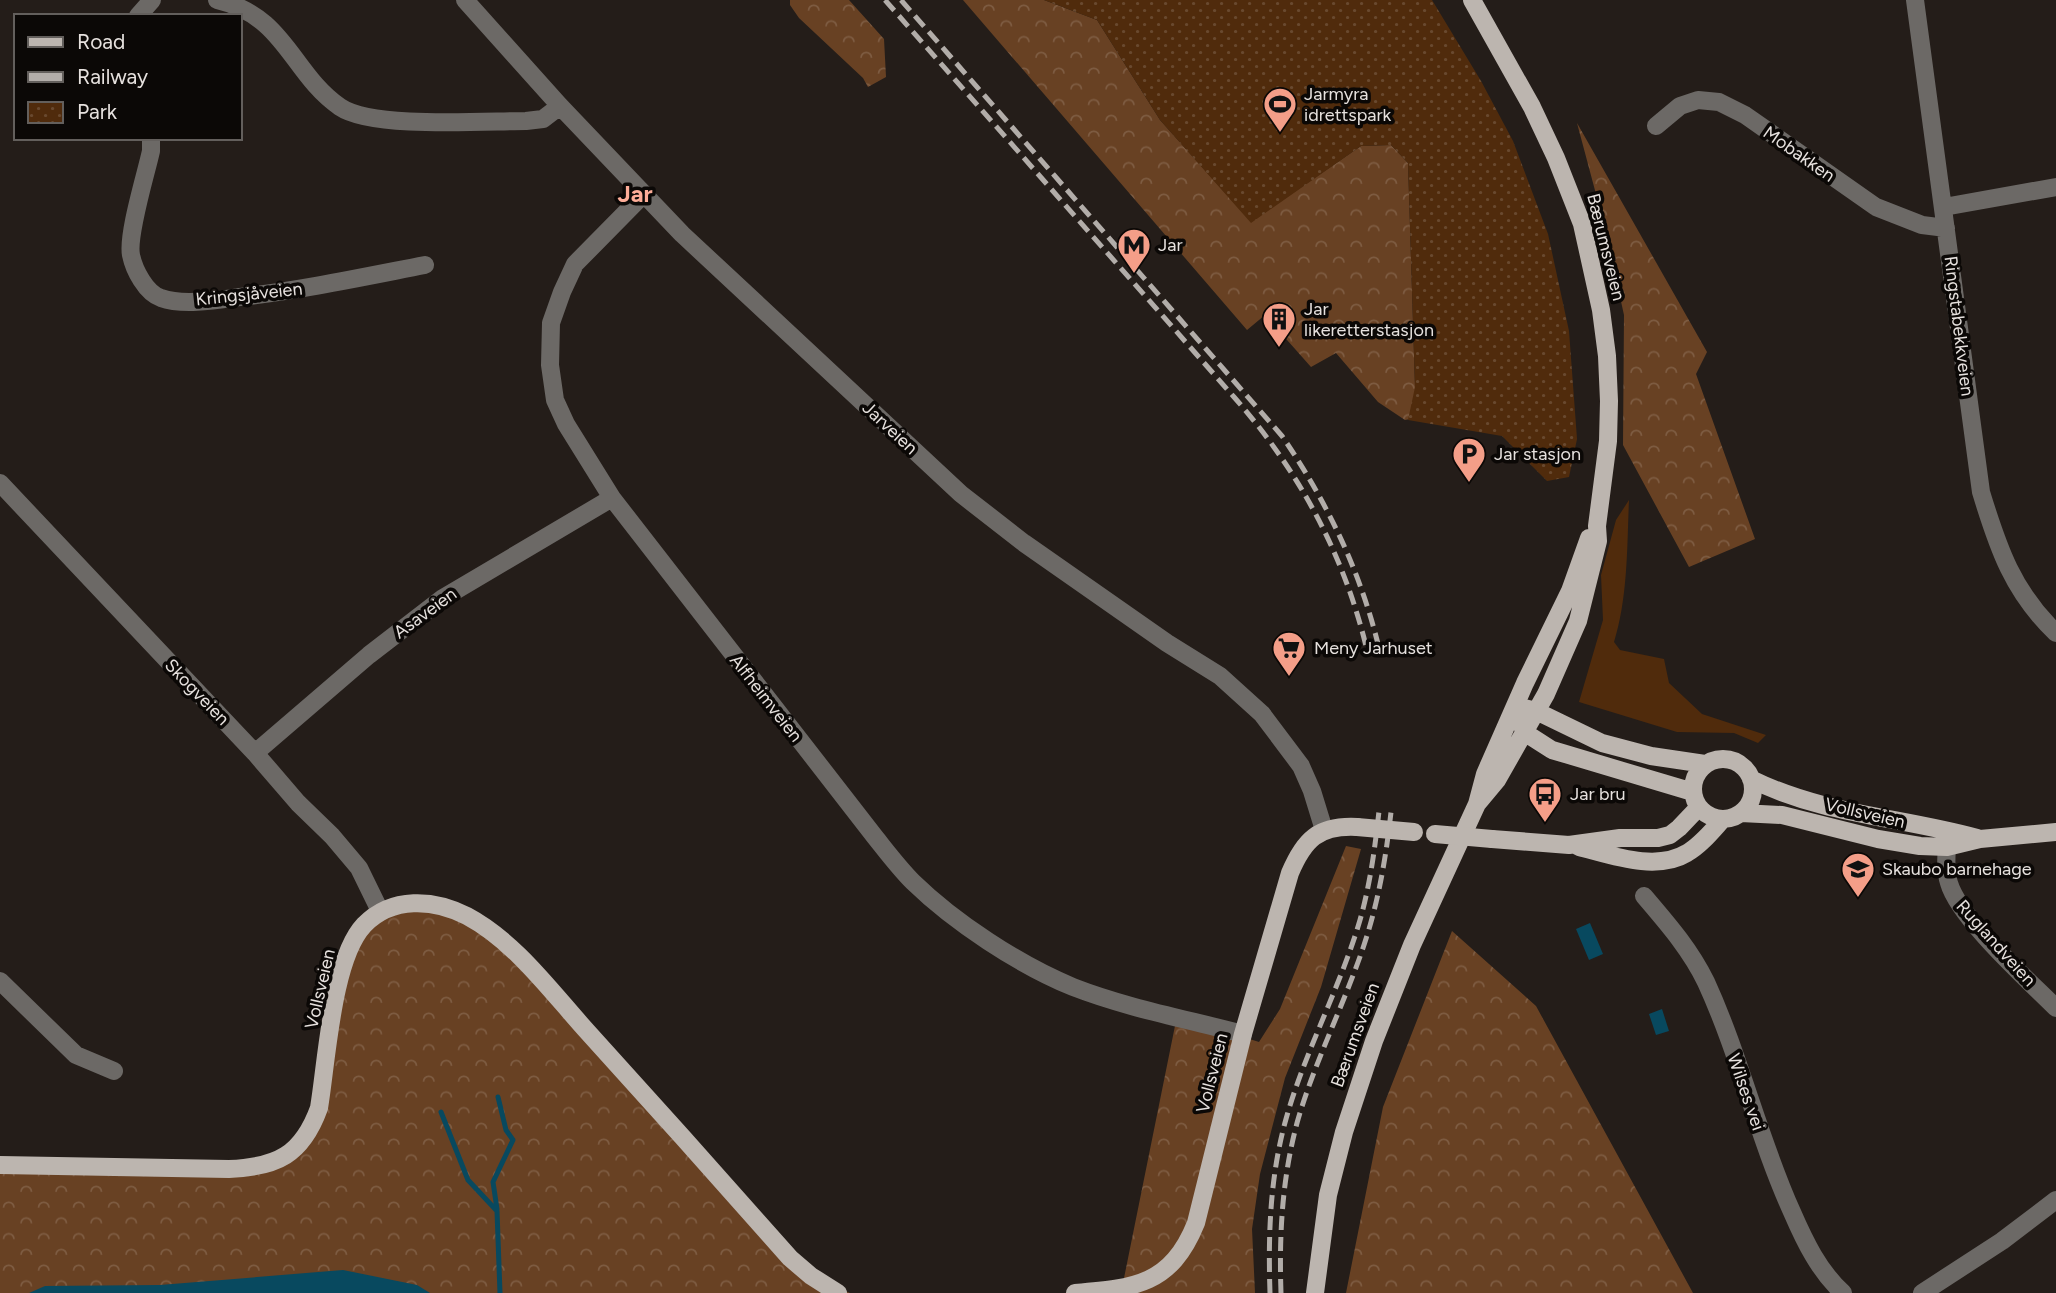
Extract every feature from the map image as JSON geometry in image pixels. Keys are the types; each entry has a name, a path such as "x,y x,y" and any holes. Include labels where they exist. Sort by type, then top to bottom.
{"main road":[{"name":"Bærumsveien","path":"1472,0 1532,107 1582,224 1593,265 1607,356 1609,401 1607,452 1597,526 1598,541 1578,621 1565,654 1536,711 1497,780 1477,804"},
{"name":"Bærumsveien","path":"1315,1293 1328,1195 1357,1091 1412,945 1477,804 1485,774 1514,706 1570,591 1589,538 1597,526"},
{"path":"1324,830 1357,827 1569,845 1633,860 1668,861 1687,854 1723,819 1741,813 1752,795 1751,779 1740,765 1731,760 1721,759 1705,764 1651,756 1602,743 1536,711 1514,706"},
{"path":"1514,706 1524,732 1552,750 1696,800"},
{"path":"1705,764 1693,781 1696,800 1706,814 1723,819"},
{"name":"Vollsveien","path":"1751,779 1794,798 1947,839"},
{"path":"1569,845 1670,835 1696,800"},
{"name":"Vollsveien","path":"1741,813 1782,815 1878,839 1980,839 2056,832"},
{"name":"Vollsveien","path":"1074,1293 1122,1288 1144,1282 1165,1270 1183,1251 1196,1223 1243,1034 1290,873 1301,849 1314,835 1324,830"},
{"path":"380,911 398,904 420,902 442,906 466,916 500,938 654,1104 790,1258 811,1276 838,1293"},
{"name":"Vollsveien","path":"0,1165 229,1169 272,1164 285,1157 304,1140 319,1108 335,1004 348,951 355,937 380,911"}],"street":[{"path":"140,14 152,0"},
{"path":"217,0 230,3 256,16 275,33 325,94 342,108 362,117 398,121 526,121 544,119 560,106"},
{"name":"Ringstabekkveien","path":"1915,0 1981,492 1994,533 2017,585 2034,611 2056,633"},
{"name":"Jarveien","path":"469,1 560,106 643,195 961,494 1035,551 1167,643 1220,676 1262,714 1301,766 1324,830"},
{"name":"Mobakken","path":"1656,126 1680,106 1698,100 1719,102 1745,115 1876,207 1922,225 1946,228"},
{"name":"Kringsjåveien","path":"151,140 151,151 131,236 131,255 143,284 159,298 190,302 229,299 289,291 425,265"},
{"path":"1944,207 2056,187"},
{"name":"Alfheimveien","path":"643,195 575,264 551,323 551,365 555,400 566,424 612,498 796,739 875,837 912,881 947,912 1010,954 1073,987 1130,1005 1243,1034"},
{"name":"Skogveien","path":"0,483 255,753 359,868 380,911"},
{"name":"Asaveien","path":"255,753 369,655 443,598 612,498"},
{"name":"Ruglandveien","path":"1947,839 1948,880 1968,917 2056,1007"},
{"name":"Wilses vei","path":"1644,896 1685,943 1706,982 1745,1085 1771,1166 1819,1266 1843,1293"},
{"path":"0,981 76,1055 114,1071"},
{"path":"1922,1293 2002,1241 2056,1200"}],"green space":[{"path":"790,0 849,0 884,39 886,77 868,87 863,78 799,18 790,5"},
{"path":"963,0 1044,0 1097,20 1160,120 1251,222 1361,146 1391,145 1408,163 1415,387 1431,415 1405,420 1378,402 1336,353 1311,367 1265,315 1247,330"},
{"path":"1044,0 1432,0 1481,81 1513,141 1548,234 1569,331 1577,439 1569,477 1547,481 1502,436 1408,420 1415,387 1408,163 1391,145 1361,146 1251,223 1160,120 1097,20"},
{"path":"1577,123 1707,352 1696,374 1755,539 1689,567 1623,445 1624,315 1604,224"},
{"path":"1629,500 1624,590 1614,642 1620,650 1664,659 1669,683 1702,714 1766,735 1758,743 1734,733 1677,732 1579,702 1603,620 1601,575 1616,520"},
{"path":"1346,846 1361,849 1321,987 1285,1078 1260,1174 1252,1229 1255,1293 1064,1293 1122,1288 1177,1016 1259,1042 1280,1009"},
{"path":"420,902 486,928 811,1276 850,1293 0,1293 0,1165 272,1164 312,1127 341,972 380,911"},
{"path":"1452,931 1536,1006 1693,1293 1346,1293 1383,1107"}],"water":[{"path":"1590,923 1603,954 1589,960 1576,929"},
{"path":"1662,1009 1669,1031 1656,1035 1649,1014"},
{"path":"343,1270 417,1285 430,1293 29,1293 45,1286 160,1285"}],"waterway":[{"path":"497,1209 493,1182 513,1140 506,1130 498,1097"},
{"path":"441,1112 468,1180 497,1211 500,1293"}],"railway":[{"path":"885,0 1234,397 1279,454 1299,484 1332,547 1346,580 1367,650"},
{"path":"901,0 1282,436 1313,486 1352,564 1379,648"},
{"path":"1270,1293 1269,1249 1276,1162 1294,1094 1360,920 1372,866 1379,811"},
{"path":"1281,1293 1283,1208 1292,1144 1312,1079 1355,970 1373,915 1391,812"}],"place":[{"name":"Jarmyra idrettspark","path":"1280,134"},
{"name":"Jar","path":"1134,275"},
{"name":"Jar likeretterstasjon","path":"1279,349"},
{"name":"Jar stasjon","path":"1469,484"},
{"name":"Meny Jarhuset","path":"1289,678"},
{"name":"Jar bru","path":"1545,824"},
{"name":"Skaubo barnehage","path":"1858,899"}],"district":[{"name":"Jar","path":"635,194"}]}
